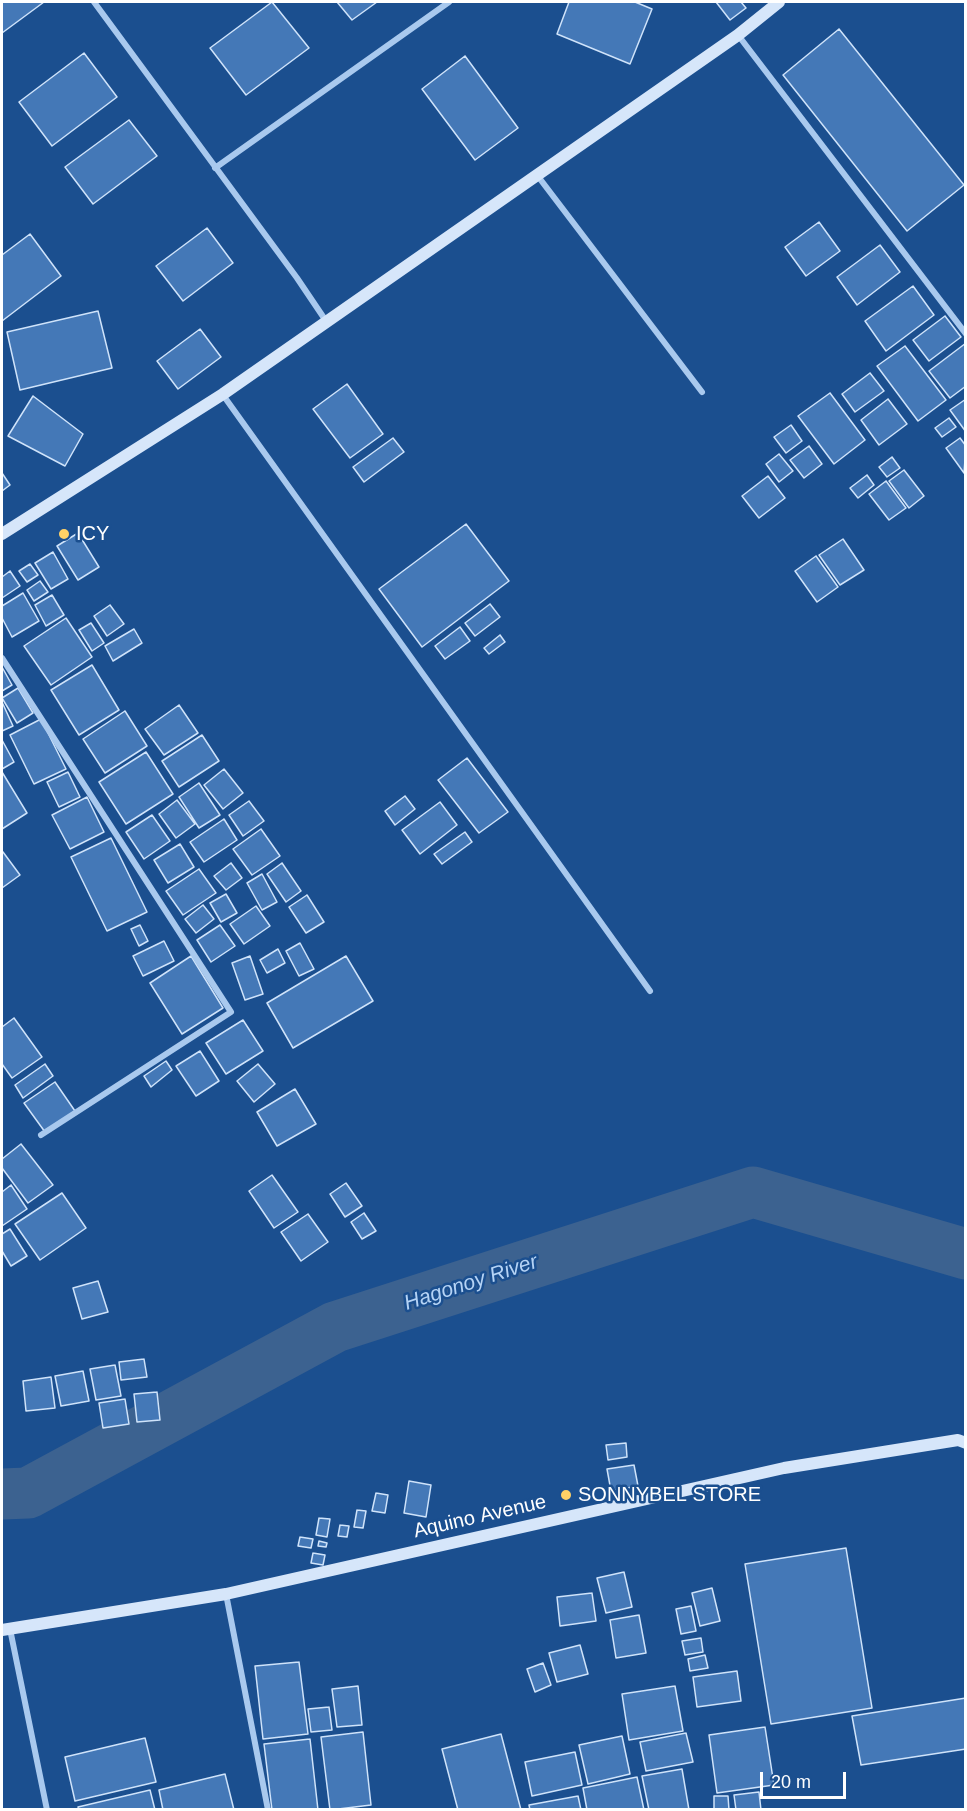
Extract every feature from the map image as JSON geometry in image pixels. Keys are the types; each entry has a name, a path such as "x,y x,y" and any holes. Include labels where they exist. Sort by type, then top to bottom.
{"main road":[{"path":"2,534 223,394 738,35 779,2"},
{"name":"Aquino Avenue","path":"6,1630 226,1594 784,1468 958,1440 966,1443"}],"street":[{"path":"94,2 327,321"},
{"path":"215,168 449,2"},
{"path":"738,35 966,334"},
{"path":"537,175 702,392"},
{"path":"223,394 650,991"},
{"path":"2,658 231,1012 41,1135"},
{"path":"226,1594 268,1809"},
{"path":"6,1630 47,1809"}],"building":[{"path":"2,2 44,2 2,33"},
{"path":"272,2 309,48 246,95 210,48"},
{"path":"337,2 377,2 352,20"},
{"path":"569,2 635,2 652,9 630,64 557,34"},
{"path":"716,2 741,2 746,8 730,20"},
{"path":"839,29 964,185 907,231 783,75"},
{"path":"84,53 117,97 52,146 19,102"},
{"path":"465,56 518,128 475,160 422,89"},
{"path":"129,120 157,156 93,204 65,167"},
{"path":"819,222 840,251 806,276 785,247"},
{"path":"207,228 233,263 183,301 156,266"},
{"path":"30,234 61,276 2,321 2,255"},
{"path":"880,245 900,272 857,305 837,277"},
{"path":"913,286 934,315 886,351 865,321"},
{"path":"98,311 112,368 20,390 7,332"},
{"path":"945,316 961,337 929,361 913,340"},
{"path":"200,329 221,357 178,389 157,361"},
{"path":"966,343 966,386 950,398 929,371"},
{"path":"905,346 946,400 918,421 877,366"},
{"path":"870,373 884,391 855,412 842,394"},
{"path":"347,384 383,434 350,458 313,409"},
{"path":"830,393 865,440 834,464 798,416"},
{"path":"33,396 83,434 65,466 8,436"},
{"path":"888,399 907,424 879,445 861,420"},
{"path":"966,399 966,432 950,410"},
{"path":"949,418 956,427 942,437 935,428"},
{"path":"791,425 802,441 786,453 774,437"},
{"path":"393,438 404,452 364,482 353,467"},
{"path":"960,438 966,446 964,473 946,448"},
{"path":"809,446 822,464 804,478 790,460"},
{"path":"779,454 793,471 779,482 766,464"},
{"path":"892,457 900,468 887,477 879,467"},
{"path":"904,470 924,496 909,508 889,481"},
{"path":"2,473 10,485 2,491"},
{"path":"867,475 874,485 858,498 850,488"},
{"path":"768,476 785,498 759,518 742,496"},
{"path":"886,481 906,508 889,520 869,494"},
{"path":"466,524 509,581 422,647 379,589"},
{"path":"78,533 99,567 78,580 57,546"},
{"path":"843,539 864,570 840,585 819,555"},
{"path":"53,552 68,579 51,589 35,563"},
{"path":"816,556 838,587 817,602 795,571"},
{"path":"30,564 38,575 27,582 19,571"},
{"path":"10,571 20,586 2,598 2,577"},
{"path":"40,581 48,592 34,601 27,590"},
{"path":"23,593 39,621 12,637 2,618 2,606"},
{"path":"52,595 64,615 46,626 35,605"},
{"path":"490,604 500,617 475,636 465,623"},
{"path":"110,605 124,624 107,636 94,616"},
{"path":"66,618 92,657 51,685 24,646"},
{"path":"91,623 104,643 92,651 79,630"},
{"path":"460,627 470,641 445,659 435,646"},
{"path":"134,629 142,643 113,661 105,646"},
{"path":"500,635 505,642 489,654 484,648"},
{"path":"92,665 119,710 79,735 51,690"},
{"path":"2,667 12,685 2,691"},
{"path":"18,688 33,713 17,723 2,698"},
{"path":"2,702 13,726 2,731"},
{"path":"179,705 198,733 164,755 145,729"},
{"path":"125,711 147,746 105,773 83,739"},
{"path":"41,719 66,769 34,784 10,735"},
{"path":"202,735 219,761 179,787 162,761"},
{"path":"2,740 14,762 2,769"},
{"path":"146,752 173,794 126,824 99,782"},
{"path":"467,758 508,812 479,833 438,780"},
{"path":"224,769 243,793 223,809 204,785"},
{"path":"2,772 27,813 2,829"},
{"path":"68,772 80,797 59,807 47,782"},
{"path":"199,783 220,815 199,828 179,797"},
{"path":"405,796 415,809 395,825 385,811"},
{"path":"87,797 104,832 70,849 52,815"},
{"path":"177,800 195,824 176,838 159,814"},
{"path":"249,801 264,821 243,836 229,815"},
{"path":"440,802 457,825 420,854 402,830"},
{"path":"152,815 170,841 144,859 126,832"},
{"path":"224,819 237,840 204,862 190,842"},
{"path":"261,829 280,856 252,875 233,849"},
{"path":"465,832 472,842 442,864 434,854"},
{"path":"111,838 147,912 107,931 71,857"},
{"path":"180,844 194,867 168,883 154,860"},
{"path":"2,853 20,875 2,888"},
{"path":"231,863 242,878 226,890 214,876"},
{"path":"282,863 301,891 286,902 267,874"},
{"path":"199,869 216,893 183,915 166,891"},
{"path":"262,874 277,902 262,910 247,883"},
{"path":"226,894 237,913 221,922 210,903"},
{"path":"307,895 324,922 306,933 289,907"},
{"path":"203,905 214,919 196,933 185,919"},
{"path":"256,906 270,926 244,944 230,924"},
{"path":"140,925 148,941 139,946 131,929"},
{"path":"220,925 235,946 211,962 197,940"},
{"path":"164,941 174,961 143,976 133,956"},
{"path":"300,943 314,969 299,976 286,951"},
{"path":"278,949 285,963 267,973 260,960"},
{"path":"191,956 223,1008 182,1034 150,983"},
{"path":"250,956 263,994 245,1000 232,963"},
{"path":"346,956 373,1001 293,1048 267,1003"},
{"path":"14,1018 42,1057 12,1078 2,1064 2,1027"},
{"path":"243,1020 263,1051 226,1074 206,1043"},
{"path":"200,1051 219,1081 196,1096 176,1066"},
{"path":"166,1061 172,1070 151,1087 144,1076"},
{"path":"45,1064 53,1076 23,1098 15,1085"},
{"path":"258,1064 275,1084 254,1102 237,1081"},
{"path":"55,1082 75,1111 45,1132 24,1103"},
{"path":"295,1089 316,1124 277,1146 257,1112"},
{"path":"21,1144 53,1185 28,1203 2,1168 2,1159"},
{"path":"272,1175 298,1212 274,1228 249,1191"},
{"path":"346,1183 362,1206 345,1217 330,1194"},
{"path":"11,1185 27,1209 2,1226 2,1192"},
{"path":"62,1193 86,1228 40,1260 15,1224"},
{"path":"364,1213 376,1231 362,1239 351,1222"},
{"path":"308,1214 328,1242 301,1261 281,1232"},
{"path":"10,1229 27,1256 11,1266 2,1251 2,1234"},
{"path":"98,1281 108,1312 82,1319 73,1288"},
{"path":"144,1359 147,1377 121,1380 119,1362"},
{"path":"115,1365 121,1396 96,1400 90,1369"},
{"path":"83,1371 89,1401 61,1406 55,1376"},
{"path":"51,1377 55,1408 26,1411 23,1381"},
{"path":"157,1392 160,1420 137,1422 134,1394"},
{"path":"125,1399 129,1424 103,1428 99,1403"},
{"path":"626,1443 627,1457 608,1460 606,1445"},
{"path":"634,1465 638,1486 611,1491 607,1469"},
{"path":"409,1481 431,1485 426,1517 404,1513"},
{"path":"376,1493 388,1495 385,1513 372,1511"},
{"path":"357,1510 366,1511 363,1528 354,1527"},
{"path":"319,1518 330,1519 327,1537 316,1535"},
{"path":"340,1525 349,1526 347,1537 338,1536"},
{"path":"300,1537 313,1539 311,1548 298,1546"},
{"path":"319,1541 327,1543 326,1547 318,1546"},
{"path":"846,1548 872,1708 771,1724 745,1564"},
{"path":"313,1553 325,1555 323,1565 311,1563"},
{"path":"624,1572 632,1607 606,1613 597,1578"},
{"path":"712,1588 720,1621 700,1626 692,1593"},
{"path":"592,1593 596,1621 560,1626 557,1597"},
{"path":"691,1606 696,1631 681,1634 676,1609"},
{"path":"639,1615 646,1653 616,1658 610,1620"},
{"path":"701,1638 703,1652 685,1655 682,1641"},
{"path":"580,1645 588,1674 557,1682 549,1653"},
{"path":"705,1655 708,1668 690,1671 688,1659"},
{"path":"299,1662 308,1734 263,1739 255,1666"},
{"path":"543,1663 551,1685 535,1692 527,1669"},
{"path":"737,1671 741,1701 697,1707 693,1677"},
{"path":"358,1686 362,1725 337,1727 332,1689"},
{"path":"675,1686 683,1731 629,1740 622,1694"},
{"path":"966,1698 966,1749 861,1765 852,1716"},
{"path":"329,1707 332,1730 311,1732 308,1709"},
{"path":"765,1727 774,1785 717,1793 709,1735"},
{"path":"363,1732 371,1805 330,1810 321,1737"},
{"path":"686,1733 693,1762 646,1771 640,1742"},
{"path":"501,1734 521,1810 458,1810 442,1749"},
{"path":"622,1736 630,1774 588,1784 579,1745"},
{"path":"145,1738 156,1782 75,1801 65,1757"},
{"path":"310,1739 318,1810 272,1810 264,1744"},
{"path":"575,1752 582,1785 532,1796 525,1762"},
{"path":"682,1769 689,1810 649,1810 642,1776"},
{"path":"225,1774 234,1810 163,1810 159,1790"},
{"path":"637,1777 644,1810 587,1810 583,1788"},
{"path":"150,1790 155,1810 79,1810 78,1807"},
{"path":"759,1792 761,1810 736,1810 734,1795"},
{"path":"578,1796 581,1810 530,1810 529,1805"},
{"path":"714,1796 728,1796 729,1810 714,1810"}],"waterway":[{"name":"Hagonoy River","path":"2,1494 28,1493 335,1327 753,1192 966,1254"}],"place":[{"name":"ICY","path":"64,534"},
{"name":"SONNYBEL STORE","path":"566,1495"}]}
